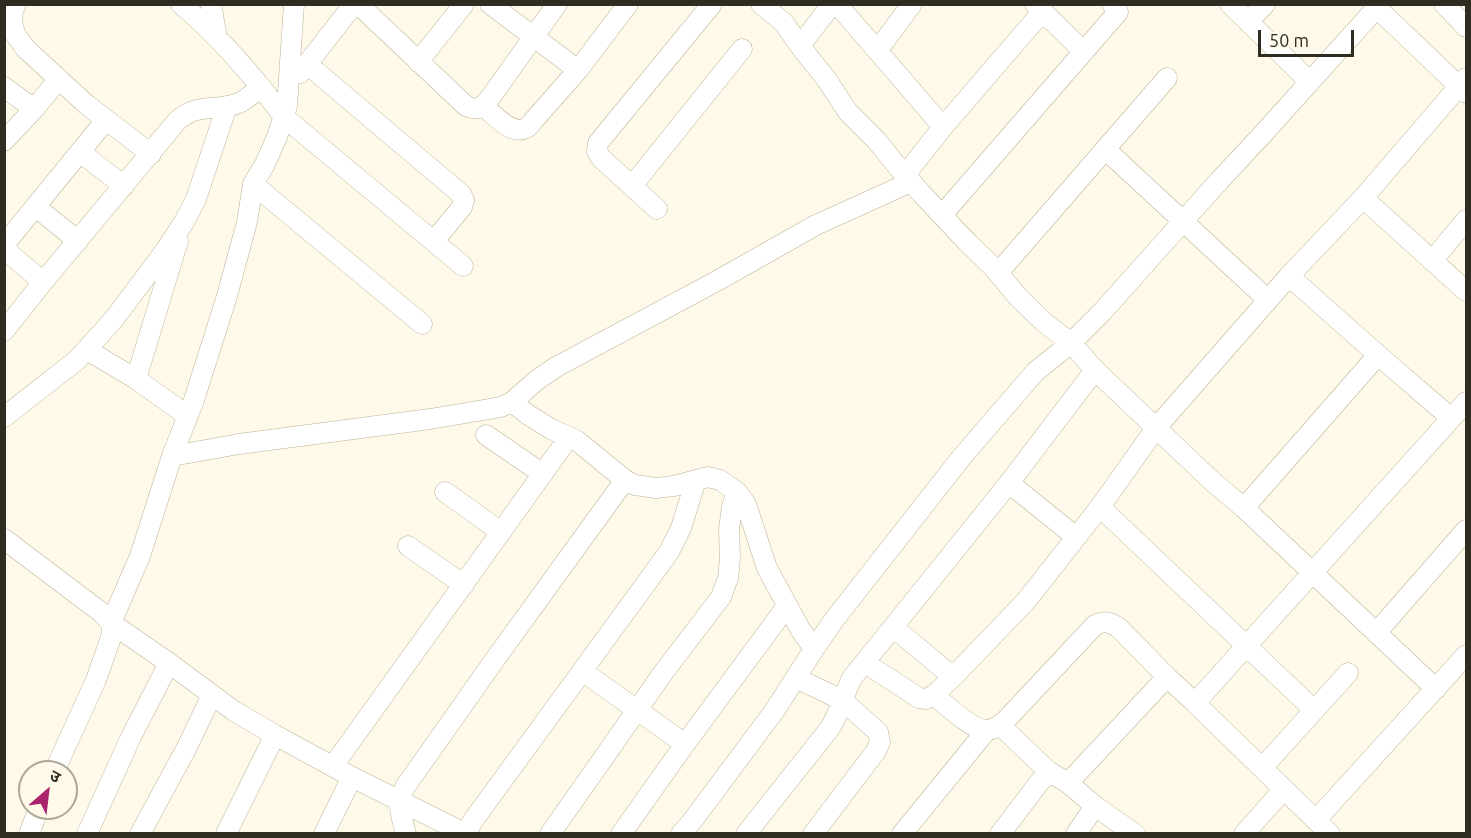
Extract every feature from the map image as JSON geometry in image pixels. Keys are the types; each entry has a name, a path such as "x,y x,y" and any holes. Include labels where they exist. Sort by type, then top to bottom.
{"street":[{"path":"16,4 12,21 15,34 26,49 87,105 151,154"},
{"path":"181,4 217,38 285,117 463,266"},
{"path":"211,4 217,38"},
{"path":"59,760 96,680 112,634 111,623 140,556 230,285 248,222 254,184 285,117 294,4"},
{"path":"289,87 356,4 466,106 474,109 483,106 557,4"},
{"path":"418,62 464,4"},
{"path":"490,4 578,70"},
{"path":"483,106 510,128 517,130 525,128 578,70 628,4"},
{"path":"657,208 601,158 597,151 598,143 712,4"},
{"path":"761,4 784,23 849,112 878,141 908,178 1018,297 1046,324 1071,343 1095,370 1156,428 1436,689"},
{"path":"800,46 832,4"},
{"path":"837,4 943,127"},
{"path":"877,51 912,4"},
{"path":"1230,4 1310,82"},
{"path":"1248,22 1265,4"},
{"path":"1444,4 1467,27"},
{"path":"942,215 1026,116 1060,80 1118,7"},
{"path":"172,456 239,444 452,416 512,402 556,367 816,225 908,178 943,127 1038,8 1083,51"},
{"path":"681,834 742,755 852,597 961,458 1035,372 1071,343 1103,311 1310,82 1370,8 1464,86 1289,276 1156,428 1100,507 1026,601 953,677 934,695 926,699 919,698 865,663"},
{"path":"632,186 742,50"},
{"path":"307,63 461,194 464,200 462,207 434,241"},
{"path":"998,273 1167,78"},
{"path":"4,141 59,79"},
{"path":"4,87 34,109"},
{"path":"4,331 177,121 194,110 241,102 261,87"},
{"path":"4,417 87,350 114,319 165,251 196,199 227,106"},
{"path":"43,282 4,247 106,120"},
{"path":"1105,149 1268,300"},
{"path":"80,152 124,186"},
{"path":"254,184 422,324"},
{"path":"1363,198 1467,291"},
{"path":"36,207 78,241"},
{"path":"1432,261 1467,220"},
{"path":"136,379 184,222"},
{"path":"1289,276 1451,418"},
{"path":"87,350 136,379 188,416"},
{"path":"1244,508 1378,355"},
{"path":"746,834 830,728 837,717 852,678 1009,483 1095,370"},
{"path":"512,402 551,429 576,440 625,480 635,485 656,488 708,477 720,480 737,492 746,504 767,568 800,629 814,649"},
{"path":"1195,703 1467,402"},
{"path":"486,435 543,474"},
{"path":"333,766 569,437"},
{"path":"406,834 399,800 405,787 625,480"},
{"path":"4,539 102,613 111,623 234,711 352,777 461,833 472,822 669,552 681,528 696,480"},
{"path":"1009,483 1076,537"},
{"path":"446,492 501,532"},
{"path":"550,834 663,673 721,597 728,578 729,529 737,492"},
{"path":"1100,507 1314,710"},
{"path":"1376,633 1467,530"},
{"path":"408,546 464,585"},
{"path":"621,834 787,606"},
{"path":"902,834 993,728 1095,625 1103,621 1110,622 1119,628 1330,834"},
{"path":"892,627 953,677"},
{"path":"1316,820 1467,655"},
{"path":"87,834 131,737 169,663"},
{"path":"582,671 685,744"},
{"path":"1262,768 1348,673"},
{"path":"1068,783 1167,677"},
{"path":"796,678 842,700 878,732 880,742 876,751 813,834"},
{"path":"140,834 212,695"},
{"path":"934,695 976,728 993,728 1135,834"},
{"path":"226,834 274,735"},
{"path":"1000,834 1048,771"},
{"path":"324,834 352,777"},
{"path":"1244,834 1284,789"},
{"path":"1077,834 1095,806"}]}
